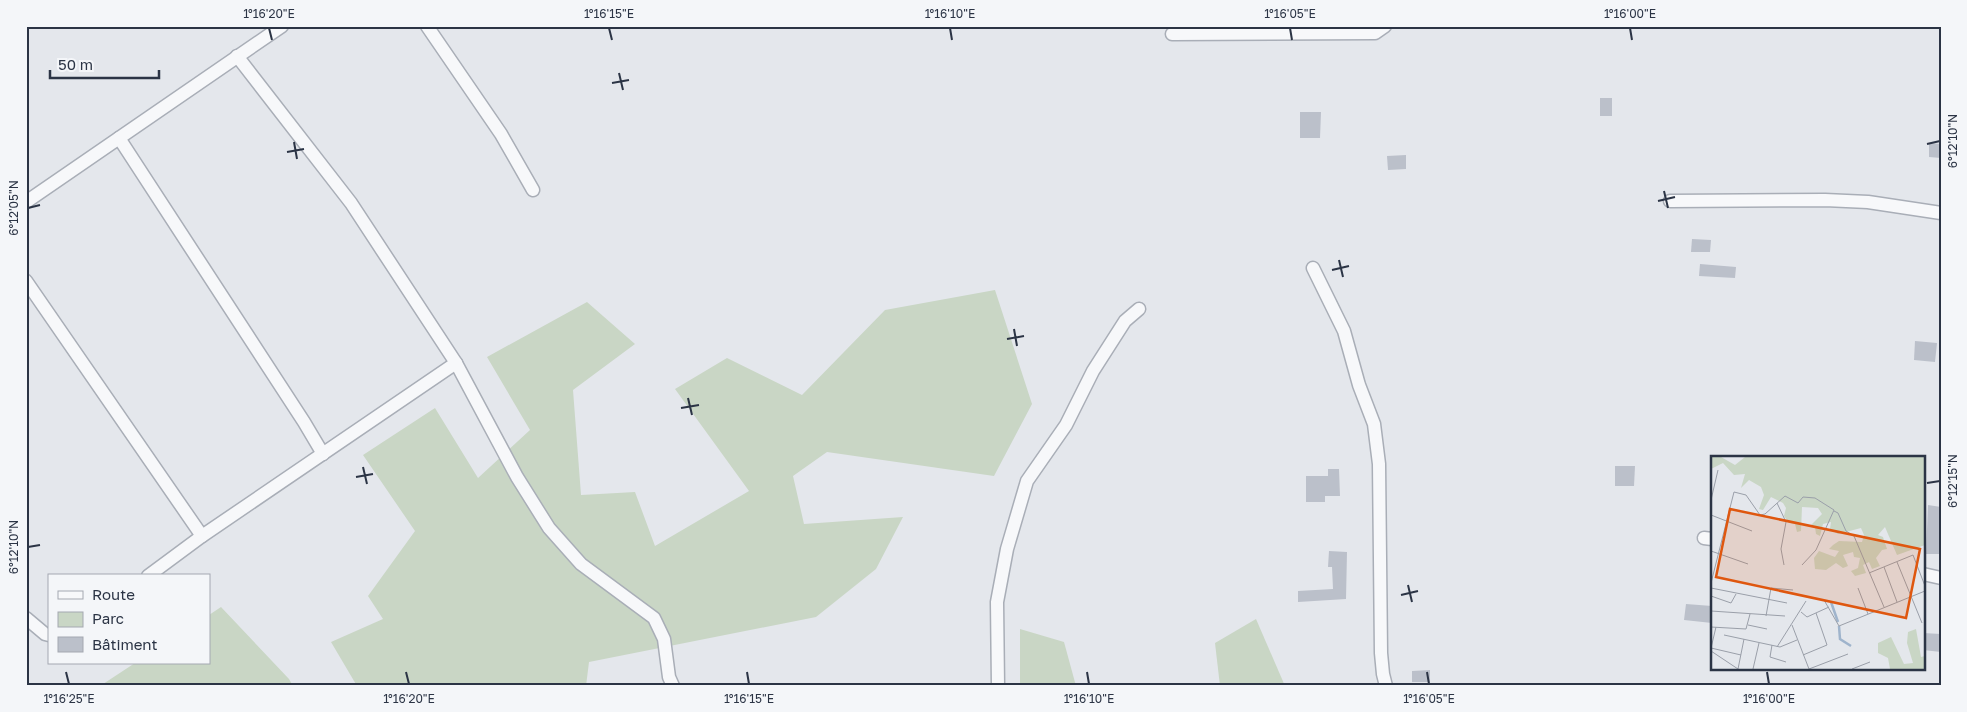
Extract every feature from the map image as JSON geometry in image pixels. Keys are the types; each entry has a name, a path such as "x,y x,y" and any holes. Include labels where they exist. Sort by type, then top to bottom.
{"street":[{"path":"26,202 282,26"},
{"path":"427,26 502,134 532,190"},
{"path":"1172,34 1375,33 1385,26"},
{"path":"237,56 351,203 456,363 517,477 550,528 581,564 654,618 664,640 668,677 673,686"},
{"path":"119,138 323,454"},
{"path":"1670,201 1825,200 1868,202 1941,213"},
{"path":"1314,268 1344,331 1359,385 1374,424 1379,464 1381,653 1386,686"},
{"path":"26,281 202,536"},
{"path":"998,686 996,653 997,602 1007,549 1026,481 1066,425 1093,371 1125,322 1139,309"},
{"path":"151,574 202,536 456,363"},
{"path":"1924,574 1941,578"},
{"path":"26,618 48,635"}],"green space":[{"path":"995,290 1032,404 994,476 827,452 793,476 804,524 903,517 876,569 816,617 589,662 586,686 357,686 331,642 383,619 368,596 415,531 363,455 435,408 478,478 530,430 487,357 587,302 635,344 573,390 581,495 635,492 655,546 749,491 675,389 727,358 802,395 885,310"},
{"path":"221,607 289,679 293,686 100,686 133,664 210,664 210,614"},
{"path":"1256,619 1285,686 1220,686 1215,643"},
{"path":"1020,629 1064,642 1076,686 1020,686"}],"building":[{"path":"1600,98 1612,98 1612,116 1600,116"},
{"path":"1300,112 1321,112 1320,138 1300,138"},
{"path":"1929,143 1941,144 1941,158 1929,157"},
{"path":"1406,155 1406,169 1388,170 1387,156"},
{"path":"1692,239 1711,240 1710,252 1691,252"},
{"path":"1700,264 1736,267 1735,278 1699,276"},
{"path":"1915,341 1937,343 1935,362 1914,360"},
{"path":"1615,466 1635,466 1634,486 1615,486"},
{"path":"1328,469 1339,469 1340,496 1325,496 1325,502 1306,502 1306,476 1328,476"},
{"path":"1928,505 1941,507 1939,554 1926,554"},
{"path":"1329,551 1347,552 1346,599 1298,602 1298,591 1333,589 1332,567 1328,567"},
{"path":"1686,604 1711,606 1711,623 1684,620"},
{"path":"1924,633 1941,634 1941,652 1924,650"},
{"path":"1430,670 1430,682 1412,682 1412,671"}]}
